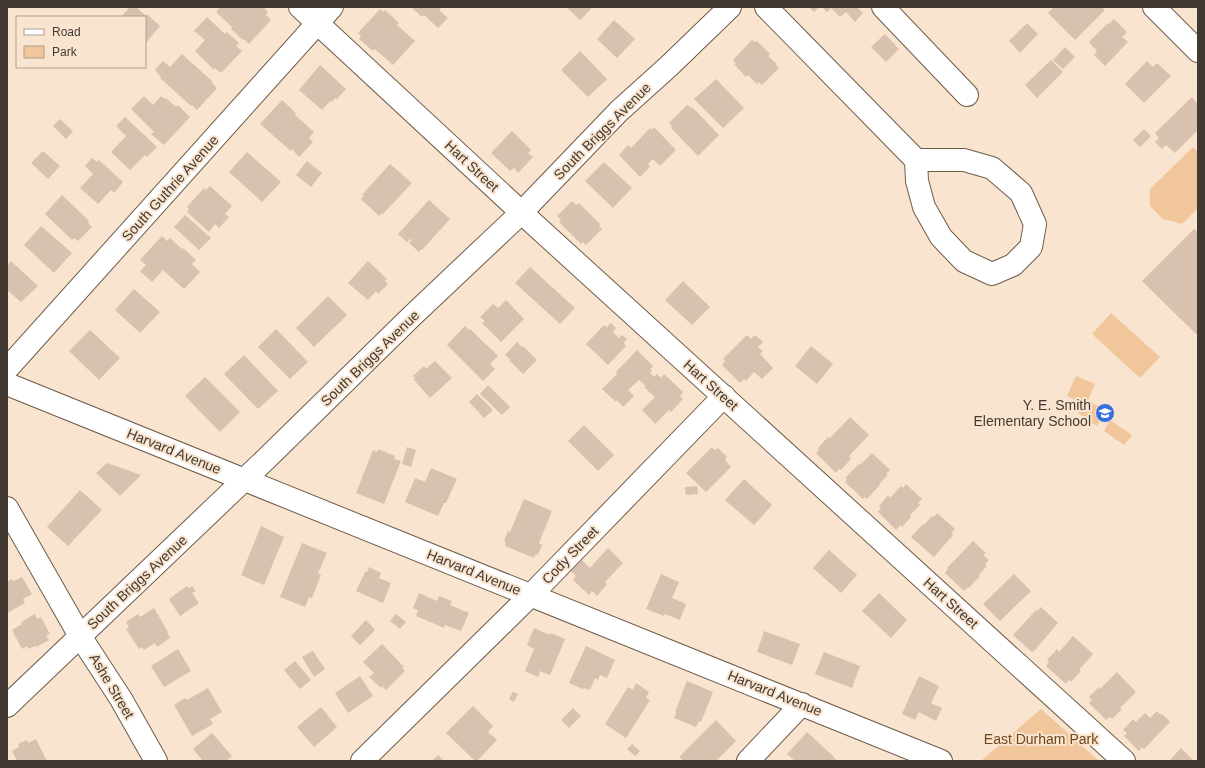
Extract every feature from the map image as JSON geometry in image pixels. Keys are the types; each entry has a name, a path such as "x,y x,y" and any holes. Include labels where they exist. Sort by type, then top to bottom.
{"street":[{"name":"Hart Street","path":"300,7 521,212 1124,761"},
{"name":"South Guthrie Avenue","path":"7,368 332,7"},
{"name":"South Briggs Avenue","path":"7,706 245,480 412,316 521,212 619,110 669,66 730,7"},
{"path":"766,7 916,160 917,181 924,207 940,237 964,261 992,274 1013,265 1031,247 1036,224 1021,193 992,168 964,160 916,160"},
{"path":"883,7 967,95"},
{"path":"1154,7 1198,51"},
{"name":"Harvard Avenue","path":"7,384 941,761"},
{"name":"Cody Street","path":"362,761 530,595 724,396"},
{"name":"Ashe Street","path":"7,508 80,636 120,699 156,761"},
{"path":"748,761 802,704"}],"green space":[{"path":"1193,147 1198,152 1198,208 1182,224 1163,219 1150,206 1150,189"},
{"path":"1111,313 1160,357 1140,378 1092,334"},
{"path":"1076,376 1095,384 1088,400 1105,411 1097,426 1078,413 1082,403 1067,396"},
{"path":"1110,420 1132,435 1124,445 1104,431"},
{"name":"East Durham Park","path":"1041,709 1099,761 981,761"}],"building":[{"path":"130,7 136,7 146,16 122,16"},
{"path":"220,7 263,7 268,12 266,15 271,20 249,44 231,29 232,27 216,12"},
{"path":"411,7 442,7 439,10 448,18 438,28 424,15 422,17"},
{"path":"566,7 589,7 591,9 580,20"},
{"path":"809,7 819,7 814,12"},
{"path":"822,7 857,7 863,13 855,22 846,12 840,17 831,8 827,12"},
{"path":"1054,7 1102,7 1105,10 1075,40 1048,13"},
{"path":"380,9 383,12 385,10 399,23 397,25 415,41 393,65 375,49 373,51 359,39 361,36 358,33"},
{"path":"147,14 160,26 146,43"},
{"path":"207,17 225,34 227,32 239,43 236,46 242,51 221,73 215,68 214,70 195,51 205,40 194,31"},
{"path":"1114,19 1127,32 1122,37 1128,42 1105,66 1094,55 1097,51 1089,42"},
{"path":"614,20 635,39 617,58 597,39"},
{"path":"1027,23 1038,34 1020,53 1009,41"},
{"path":"885,34 899,49 886,62 871,47"},
{"path":"752,40 755,42 757,41 770,54 768,56 777,64 776,65 779,68 762,85 759,82 757,84 748,75 746,77 734,64 736,63 733,60"},
{"path":"1065,47 1075,57 1063,69 1053,60"},
{"path":"580,51 607,79 588,97 561,70"},
{"path":"182,54 213,82 212,83 217,88 197,110 160,78 161,77 155,70 163,61 170,67"},
{"path":"1051,60 1063,72 1037,98 1025,85"},
{"path":"1147,61 1153,67 1157,63 1171,76 1144,103 1125,84"},
{"path":"320,65 346,89 337,99 335,98 332,102 330,101 322,110 299,90"},
{"path":"716,79 744,108 723,128 694,99"},
{"path":"144,96 153,105 161,96 165,99 166,98 176,107 178,105 190,117 164,145 151,134 154,132 131,109"},
{"path":"1192,97 1198,104 1198,130 1175,153 1166,145 1162,149 1155,142 1159,138 1155,133"},
{"path":"282,100 296,113 295,115 314,132 309,138 313,142 299,157 292,149 291,151 260,124"},
{"path":"687,105 691,108 692,107 719,135 698,156 671,128 672,126 669,123"},
{"path":"125,117 157,147 147,157 145,155 130,170 111,152 126,136 116,126"},
{"path":"60,119 73,131 66,139 53,126"},
{"path":"654,127 676,150 660,166 653,159 648,164 650,167 640,177 619,155 628,145 631,148 650,128 651,130"},
{"path":"1144,129 1151,136 1140,147 1133,140"},
{"path":"512,131 531,150 528,153 533,157 518,173 514,168 510,171 491,153"},
{"path":"43,151 60,166 48,179 31,163"},
{"path":"247,152 281,182 262,202 229,172"},
{"path":"92,158 97,162 99,160 123,182 114,193 111,190 98,204 80,188 93,174 85,166"},
{"path":"307,161 322,173 311,187 296,175"},
{"path":"604,162 632,188 613,208 585,181"},
{"path":"390,164 412,183 383,214 382,213 379,216 361,199 364,196 362,195"},
{"path":"210,186 232,206 225,214 229,217 219,228 215,224 209,232 187,212 189,209 187,207 204,188 206,190"},
{"path":"62,195 89,221 88,223 92,227 78,241 74,238 72,240 45,214"},
{"path":"429,200 450,219 419,252 409,243 412,240 410,239 407,242 398,234"},
{"path":"572,201 576,205 579,203 600,224 599,226 602,229 586,245 583,242 581,244 559,222 561,220 557,216"},
{"path":"185,215 211,238 199,250 174,227"},
{"path":"41,226 72,253 54,273 24,245"},
{"path":"1194,229 1198,232 1198,336 1142,281"},
{"path":"162,236 167,241 170,238 196,260 192,264 200,272 184,289 163,270 152,282 140,271 146,265 140,260"},
{"path":"11,261 38,286 21,302 7,290 7,266"},
{"path":"368,261 387,279 385,281 388,284 378,294 376,291 368,300 348,283"},
{"path":"530,267 575,308 560,324 515,283"},
{"path":"683,281 710,307 692,325 665,300"},
{"path":"134,289 160,312 140,333 115,310"},
{"path":"328,296 347,315 314,347 296,328"},
{"path":"506,300 524,319 501,342 482,323 485,321 480,317 493,304 498,308"},
{"path":"611,323 616,328 613,332 619,338 622,335 627,339 624,343 626,346 608,365 586,344 604,325 607,327"},
{"path":"465,326 498,356 490,364 495,369 483,381 447,345"},
{"path":"276,329 308,362 290,379 258,347"},
{"path":"90,330 120,358 99,380 69,351"},
{"path":"747,335 751,339 755,335 763,342 758,347 763,351 760,354 773,368 762,379 754,372 746,381 744,379 740,383 722,365 725,361 723,359"},
{"path":"517,342 537,360 523,374 505,355"},
{"path":"811,346 833,364 817,384 795,366"},
{"path":"637,350 653,366 650,369 652,371 650,373 654,377 657,374 661,378 664,374 683,392 680,396 683,399 671,412 669,410 655,424 642,410 655,397 639,380 628,390 634,396 623,407 617,400 616,402 602,389"},
{"path":"244,355 278,391 258,409 224,374"},
{"path":"435,361 452,378 430,398 414,380 415,378 413,376 424,366 426,369"},
{"path":"205,377 240,412 220,432 185,396"},
{"path":"488,385 510,407 502,415 480,394"},
{"path":"477,394 493,410 484,418 469,402"},
{"path":"850,417 869,435 849,456 851,459 841,470 839,469 836,473 816,453 819,450 818,448 828,437 830,438"},
{"path":"584,425 614,455 598,471 568,441"},
{"path":"407,447 416,450 411,467 402,464"},
{"path":"712,447 715,450 718,448 727,457 725,460 731,467 706,492 686,473"},
{"path":"378,449 395,456 394,459 401,461 384,504 356,493 373,450 377,452"},
{"path":"872,453 890,470 886,474 888,475 867,499 865,497 863,499 845,482 847,479 845,478"},
{"path":"107,463 141,475 120,496 96,473"},
{"path":"431,468 457,479 438,516 405,502 415,478 425,482"},
{"path":"744,479 772,505 754,525 725,500"},
{"path":"906,484 922,499 918,503 920,505 910,515 911,517 902,527 900,525 896,530 878,512 881,508 879,506 888,495 890,498 901,486 903,488"},
{"path":"697,486 698,494 686,495 685,487"},
{"path":"80,490 102,510 68,546 47,527"},
{"path":"524,499 552,511 539,543 542,545 538,555 536,554 534,558 505,546 506,542 504,541 508,531 510,532"},
{"path":"937,513 955,529 951,533 953,535 934,557 911,537 923,524 924,525"},
{"path":"261,526 284,537 264,585 241,575"},
{"path":"973,541 986,553 983,555 989,560 985,564 987,566 979,575 980,576 969,588 968,587 964,591 945,573 948,569 947,568"},
{"path":"302,543 327,553 318,573 321,575 312,598 309,597 305,607 280,597"},
{"path":"608,548 623,563 605,582 607,584 597,596 592,591 589,595 573,580 576,576 571,571 582,560 590,568"},
{"path":"829,550 857,575 841,593 813,568"},
{"path":"369,567 381,573 379,578 391,583 383,603 356,591"},
{"path":"661,574 679,582 672,598 686,604 680,620 646,609"},
{"path":"1014,574 1031,591 1000,621 983,604"},
{"path":"22,577 32,594 23,599 25,603 7,613 7,582 12,579 13,581"},
{"path":"187,586 189,588 192,586 196,591 192,593 199,603 180,616 169,599"},
{"path":"419,593 437,601 439,596 452,601 450,605 469,613 461,631 445,625 444,628 416,616 418,610 413,608"},
{"path":"879,593 907,620 891,638 862,611"},
{"path":"1041,607 1058,623 1032,652 1013,635 1036,610 1037,611"},
{"path":"154,608 170,638 157,647 155,643 144,650 142,647 139,649 126,629 129,627 126,622 138,614 140,617"},
{"path":"35,614 37,619 41,617 50,634 46,636 49,640 36,647 35,646 29,649 27,646 22,649 12,630 22,624 21,622"},
{"path":"396,614 406,622 400,629 390,621"},
{"path":"366,620 375,630 360,645 351,636"},
{"path":"534,628 550,635 551,633 565,639 550,675 540,671 538,677 525,671 534,649 527,645"},
{"path":"764,631 800,644 792,665 757,652"},
{"path":"1073,636 1093,654 1079,670 1081,671 1071,682 1069,680 1066,684 1046,666 1049,662 1047,660 1057,649 1059,652"},
{"path":"382,644 404,667 402,668 405,671 386,690 382,686 381,688 369,677 374,673 363,662"},
{"path":"586,646 615,660 607,678 600,675 598,680 595,678 590,690 583,689 569,683"},
{"path":"178,649 191,671 164,687 151,666"},
{"path":"313,651 325,669 314,677 302,657"},
{"path":"824,652 860,666 852,688 815,674"},
{"path":"295,661 311,680 300,689 284,670"},
{"path":"1117,672 1136,692 1120,708 1122,709 1112,719 1110,717 1106,720 1089,703 1092,700 1089,697 1099,687 1100,689"},
{"path":"360,676 373,696 348,713 335,693"},
{"path":"919,676 939,686 931,703 942,708 936,721 919,712 915,720 902,714"},
{"path":"687,681 713,692 701,722 699,721 696,727 674,718"},
{"path":"636,683 649,692 646,698 650,700 626,738 605,724 628,687 633,690"},
{"path":"208,688 222,712 210,719 213,724 192,736 174,705 185,698 187,700"},
{"path":"513,692 518,694 514,702 509,699"},
{"path":"473,706 493,726 488,732 497,740 477,761 475,761 446,733"},
{"path":"321,707 337,727 314,747 297,727"},
{"path":"573,708 581,716 569,728 561,720"},
{"path":"1157,711 1170,722 1144,749 1142,747 1139,751 1124,736 1127,733 1123,730 1133,719 1136,722 1145,713 1150,718"},
{"path":"716,720 736,741 716,761 684,761 679,757"},
{"path":"807,732 837,761 795,761 787,754"},
{"path":"212,733 232,756 226,761 203,761 193,749"},
{"path":"36,739 47,761 17,761 12,751 19,747 18,744 27,740 28,743"},
{"path":"632,744 640,751 635,756 627,749"},
{"path":"1181,748 1194,761 1169,761"},
{"path":"438,755 444,761 432,761"}],"place":[{"name":"Y. E. Smith Elementary School","path":"1105,413"}]}
